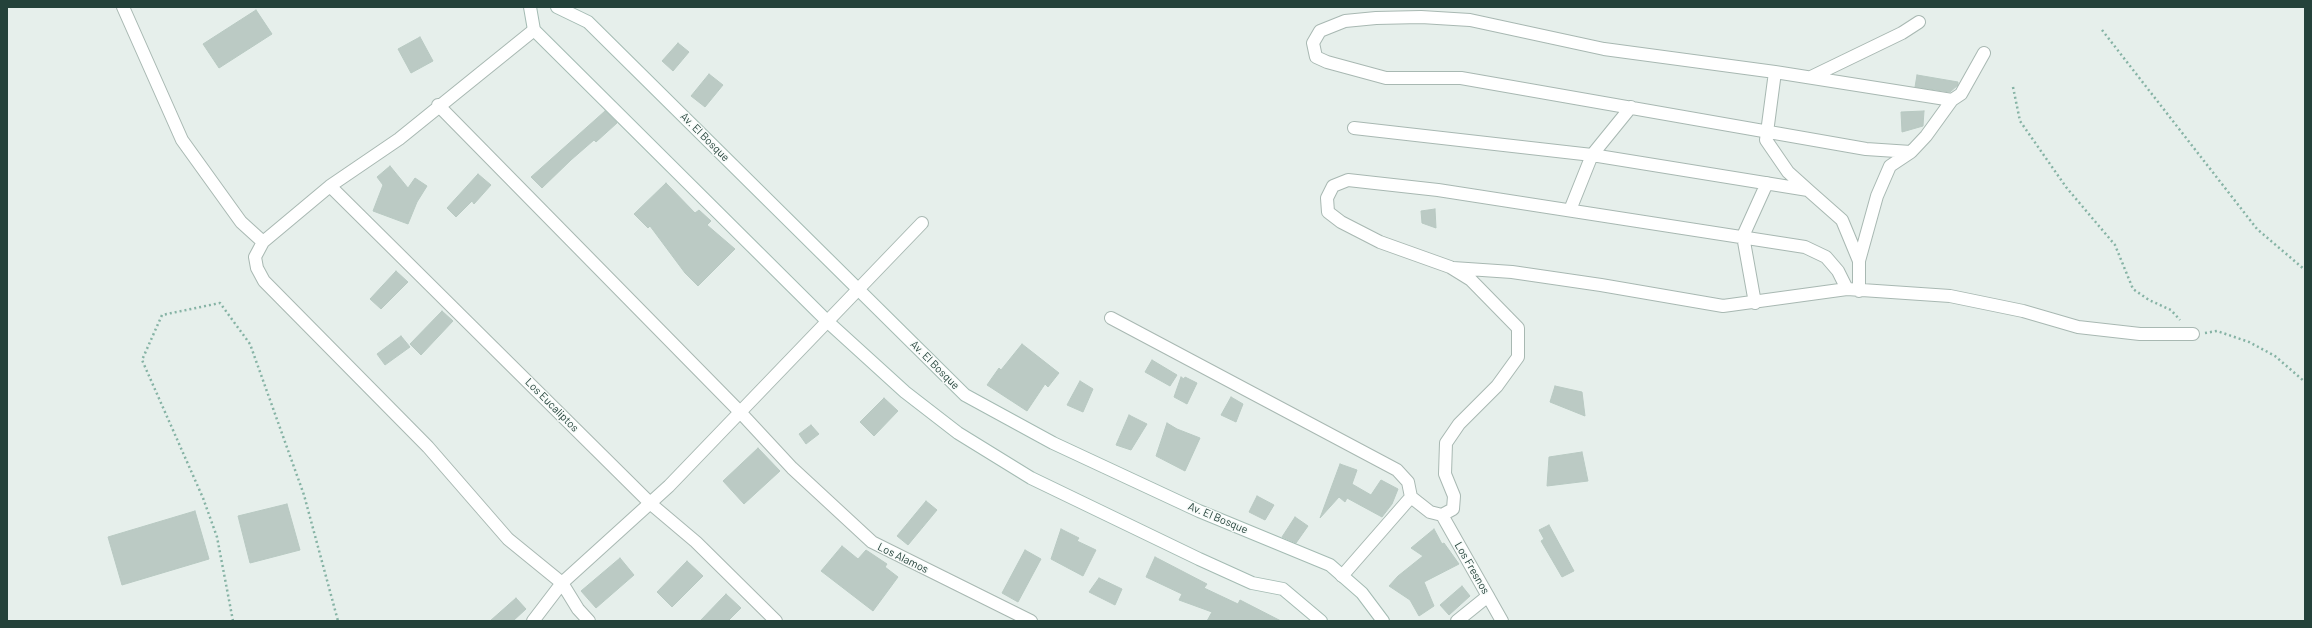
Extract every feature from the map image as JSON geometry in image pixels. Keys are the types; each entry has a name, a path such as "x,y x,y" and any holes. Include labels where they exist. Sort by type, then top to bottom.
{"street":[{"path":"123,7 182,140 240,222 263,242"},
{"path":"530,7 534,30 828,322 904,392 958,434 1031,478 1198,559 1252,583 1283,589 1321,621"},
{"name":"Av. El Bosque","path":"557,7 588,22 965,395 1053,443 1199,511 1330,565 1362,593 1383,621"},
{"path":"1911,152 1866,149 1766,130 1461,78 1386,78 1327,62 1316,57 1313,43 1320,31 1345,21 1376,18 1435,18 1470,20 1604,49 1811,77 1952,100"},
{"path":"1811,77 1902,33 1919,22"},
{"path":"534,30 399,139 330,186 263,242 256,257 257,268 264,281 428,447 508,539 562,583 578,609 589,621"},
{"path":"1853,290 1859,261 1877,196 1890,166 1911,152 1926,136 1952,100 1961,94 1984,53"},
{"path":"1775,72 1766,130 1766,140 1788,172 1842,220 1859,261"},
{"name":"Los Alamos","path":"438,106 740,412 792,468 872,542 1031,621"},
{"path":"1570,210 1592,155 1631,107"},
{"path":"1354,128 1592,155 1808,190"},
{"path":"1111,318 1397,470 1408,482 1411,497 1430,512 1442,515 1453,509 1454,496 1445,474 1446,443 1459,424 1497,386 1518,357 1518,328 1471,280 1450,267 1380,242 1341,222 1328,212 1328,198 1334,186 1348,180 1438,190 1743,236 1805,247 1826,257 1853,290"},
{"path":"1755,303 1743,236 1767,183"},
{"name":"Los Eucaliptos","path":"330,186 651,504 696,542 776,621"},
{"path":"533,621 562,583 651,504 859,291 922,223"},
{"path":"1450,267 1549,277 1722,306 1853,290 1950,296 2024,311 2078,327 2140,334 2194,334"},
{"path":"1342,576 1411,497"},
{"name":"Los Fresnos","path":"1442,515 1502,621"},
{"path":"1457,621 1488,596"}],"path":[{"path":"2102,30 2257,229 2305,270"},
{"path":"2013,87 2020,120 2066,187 2115,245 2133,289 2149,300 2171,310 2194,334 2217,331 2249,342 2275,356 2305,382"},
{"path":"233,621 217,537 203,498 142,360 162,315 220,303 250,344 304,496 338,621"}],"building":[{"path":"256,10 272,34 219,68 203,44"},
{"path":"420,37 433,61 411,73 398,49"},
{"path":"678,43 689,52 673,71 662,61"},
{"path":"709,74 723,85 705,107 691,96"},
{"path":"1917,75 1958,82 1958,85 1950,92 1915,87"},
{"path":"605,111 617,123 596,142 594,140 542,188 531,177"},
{"path":"1924,111 1923,126 1902,132 1901,112"},
{"path":"390,166 408,188 415,178 427,186 417,202 408,224 373,211 383,185 377,177"},
{"path":"478,174 491,185 474,204 472,201 456,217 447,208"},
{"path":"666,183 695,213 699,210 711,221 707,225 735,249 698,286 685,273 650,226 648,228 634,214"},
{"path":"1435,209 1436,228 1422,223 1421,211"},
{"path":"396,271 408,282 381,309 370,299"},
{"path":"442,311 453,321 421,355 410,344"},
{"path":"401,336 410,347 385,365 377,354"},
{"path":"1022,344 1059,373 1048,387 1045,384 1027,411 987,385 999,368 1001,370"},
{"path":"1152,360 1177,375 1170,386 1145,372"},
{"path":"1181,377 1184,379 1185,377 1197,383 1187,404 1174,397"},
{"path":"1080,381 1093,389 1083,412 1067,405"},
{"path":"1555,386 1582,392 1585,416 1550,402"},
{"path":"1231,397 1243,404 1236,422 1221,415"},
{"path":"884,398 898,411 874,436 860,422"},
{"path":"1129,415 1147,424 1131,450 1116,445"},
{"path":"1167,423 1177,429 1200,438 1185,471 1156,456"},
{"path":"811,425 819,434 806,444 799,434"},
{"path":"758,448 780,471 744,504 723,481"},
{"path":"1582,452 1588,481 1547,486 1549,457"},
{"path":"1340,464 1357,470 1352,484 1371,495 1381,480 1398,489 1392,504 1382,517 1347,498 1345,502 1339,497 1320,518"},
{"path":"1257,496 1274,505 1265,520 1249,512"},
{"path":"926,501 937,510 908,545 897,536"},
{"path":"287,504 300,550 250,563 238,516"},
{"path":"195,511 209,559 122,585 108,537"},
{"path":"1295,517 1308,526 1296,543 1282,537"},
{"path":"1549,525 1574,571 1562,577 1541,541 1544,539 1539,530"},
{"path":"1061,529 1079,538 1077,541 1096,550 1083,576 1051,559"},
{"path":"1434,529 1442,544 1444,543 1459,564 1424,582 1434,606 1419,616 1410,600 1389,586 1398,576 1423,556 1411,548"},
{"path":"842,546 858,559 866,550 887,564 885,567 898,577 873,611 821,571"},
{"path":"1025,550 1041,559 1018,602 1002,593"},
{"path":"1155,557 1207,584 1204,588 1238,604 1240,600 1281,621 1207,621 1212,612 1179,600 1182,594 1146,577"},
{"path":"620,558 634,575 596,608 581,591"},
{"path":"687,561 703,576 672,607 657,592"},
{"path":"1099,578 1122,589 1115,605 1089,592"},
{"path":"1462,586 1470,596 1449,615 1440,605"},
{"path":"726,594 741,608 728,621 700,621"},
{"path":"516,598 526,609 513,621 490,621"}]}
